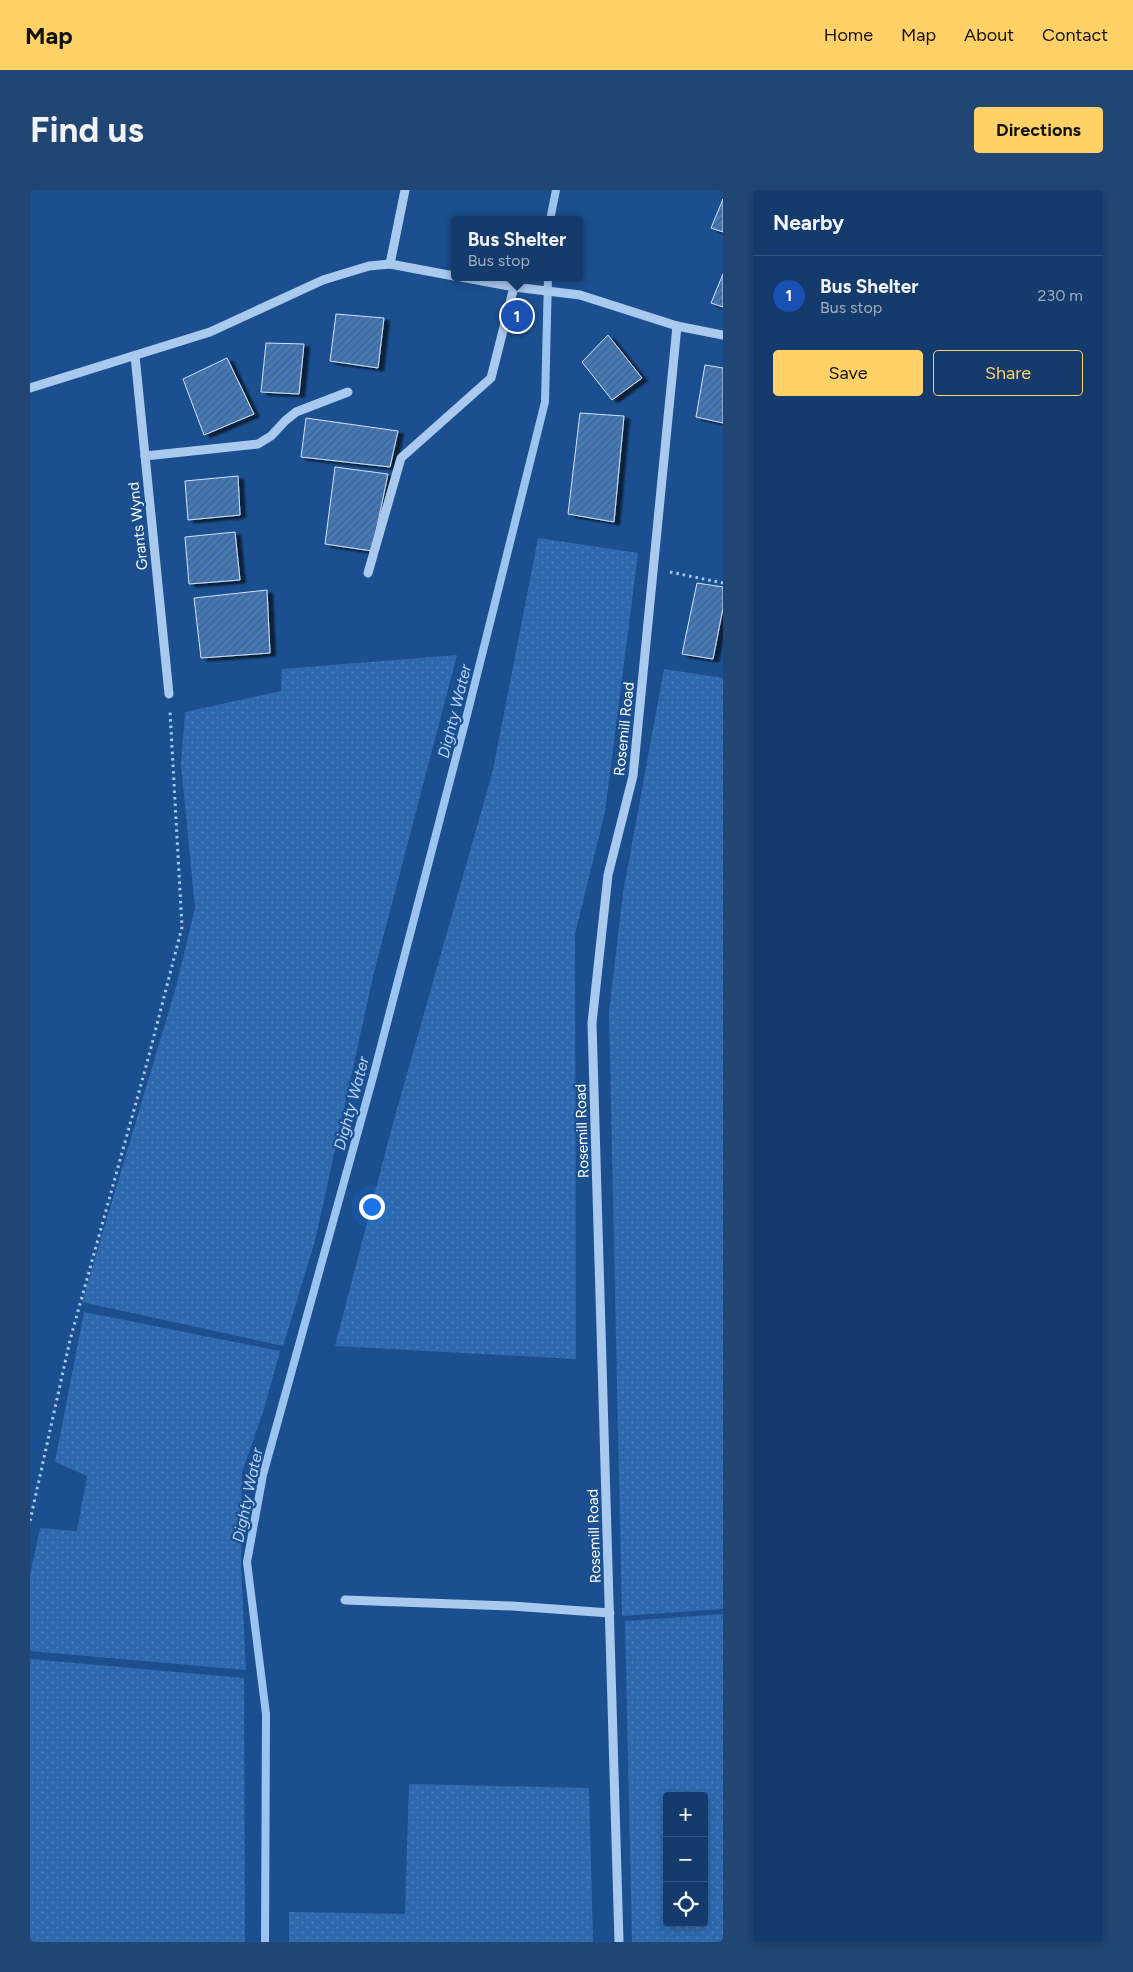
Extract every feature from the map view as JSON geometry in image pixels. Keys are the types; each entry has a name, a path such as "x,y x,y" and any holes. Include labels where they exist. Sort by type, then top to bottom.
{"street":[{"path":"390,264 405,190"},
{"path":"30,388 210,332 323,280 369,266 390,264 451,275"},
{"path":"482,281 580,295 677,326 723,334"},
{"path":"368,573 402,458 491,378 514,287"},
{"name":"Rosemill Road","path":"619,1942 592,1023 608,874 634,776 677,326"},
{"name":"Grants Wynd","path":"134,356 169,694"},
{"path":"145,456 258,444 271,436 296,412 348,392"},
{"path":"345,1600 502,1606 610,1613"}],"path":[{"path":"654,569 723,583"},
{"path":"30,1521 70,1340 147,1063 182,927 169,694"}],"shaded area":[{"path":"538,538 638,553 605,812 575,934 576,1359 335,1346 393,1123 493,770"},
{"path":"457,655 374,972 315,1241 283,1346 82,1302 176,987 195,908 181,765 185,712 281,691 282,669"},
{"path":"664,669 723,678 723,1609 622,1616 609,1012 623,893"},
{"path":"84,1312 280,1351 264,1409 242,1472 241,1567 246,1670 30,1651 30,1575 40,1528 77,1531 87,1476 55,1462"},
{"path":"723,1614 723,1942 632,1942 625,1621"},
{"path":"30,1659 244,1678 245,1942 30,1942"},
{"path":"409,1784 589,1788 593,1942 289,1942 289,1912 405,1914"}],"building":[{"path":"723,199 723,232 711,228"},
{"path":"723,274 723,307 711,303"},
{"path":"336,314 384,318 378,368 330,361"},
{"path":"608,335 642,378 612,400 582,362"},
{"path":"266,343 304,344 299,394 261,392"},
{"path":"227,358 254,414 204,435 183,379"},
{"path":"705,365 723,368 723,423 696,417"},
{"path":"580,413 624,416 614,522 568,514"},
{"path":"306,418 398,431 390,467 301,457"},
{"path":"335,467 388,474 372,551 325,544"},
{"path":"238,476 240,515 188,520 185,481"},
{"path":"235,532 240,580 189,584 185,537"},
{"path":"697,583 723,587 723,608 713,659 682,654"},
{"path":"267,590 270,653 201,658 194,598"}],"waterway":[{"name":"Dighty Water","path":"551,216 556,190"},
{"name":"Dighty Water","path":"265,1942 266,1714 247,1562 263,1475 373,1077 468,711 545,402 548,281"}],"place":[{"name":"Bus Shelter","path":"517,316"}]}
